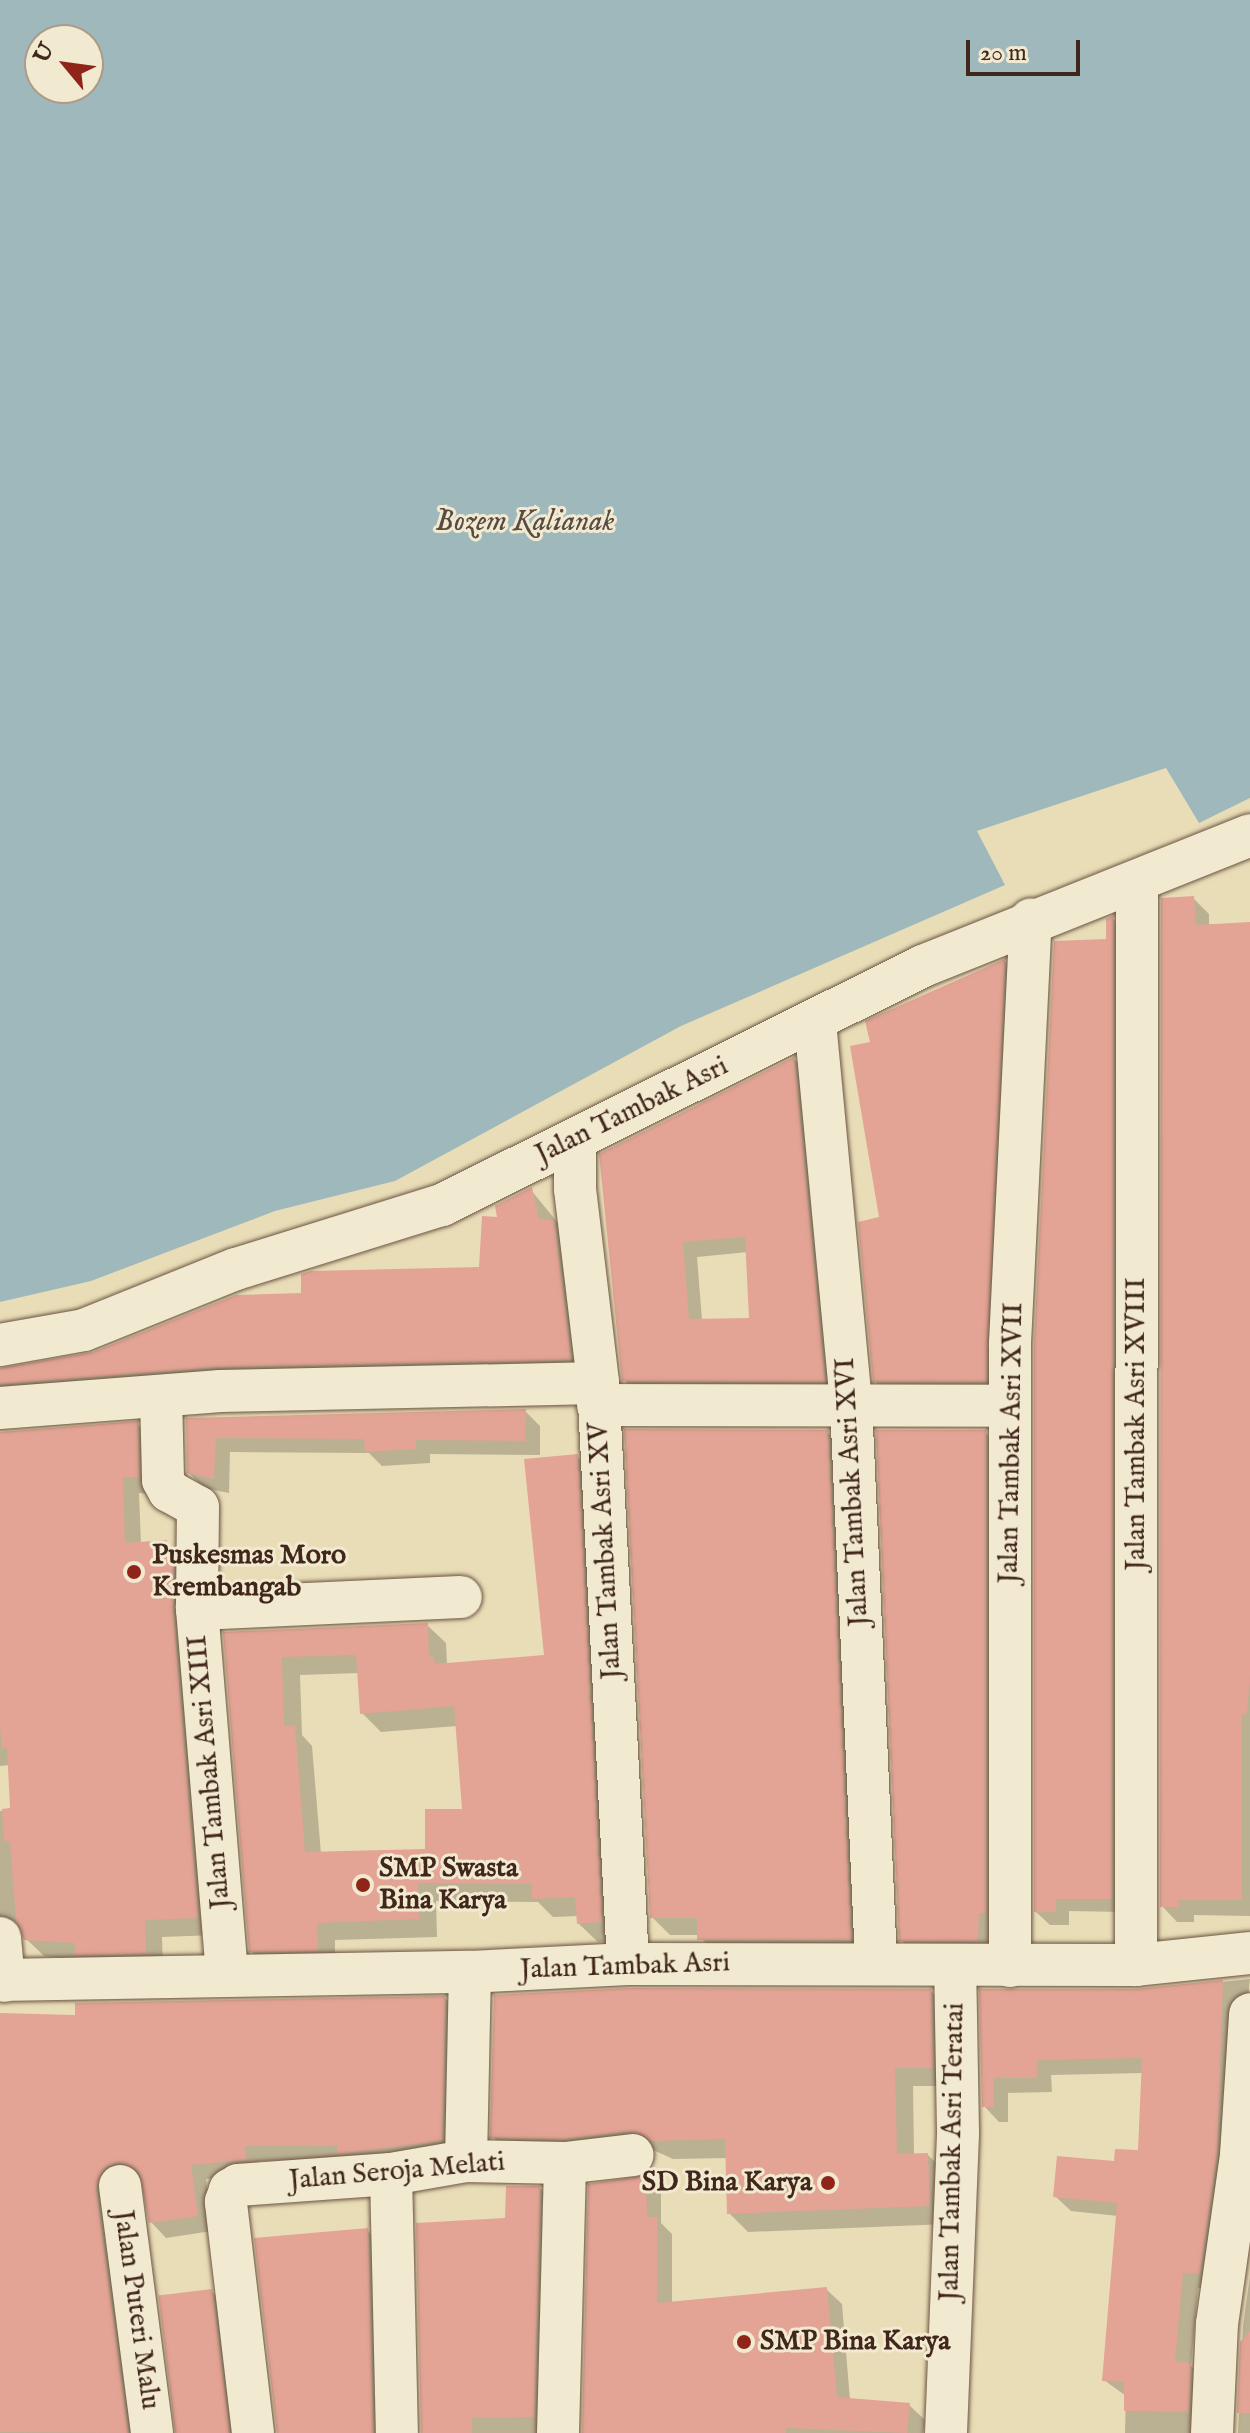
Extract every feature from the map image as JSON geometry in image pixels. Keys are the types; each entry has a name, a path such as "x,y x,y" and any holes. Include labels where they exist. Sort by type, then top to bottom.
{"street":[{"name":"Jalan Tambak Asri","path":"0,1345 84,1330 236,1269 442,1205 923,966 1031,920 1137,883 1250,835"},
{"name":"Jalan Tambak Asri XVIII","path":"1136,1965 1137,883"},
{"name":"Jalan Tambak Asri XVII","path":"1010,1966 1010,1406 1023,1016 1031,920"},
{"name":"Jalan Tambak Asri XVI","path":"815,1022 851,1404 876,1962"},
{"name":"Jalan Tambak Asri XV","path":"575,1140 575,1189 598,1394 628,1964"},
{"path":"0,1408 161,1396 598,1394 851,1404 1010,1406"},
{"name":"Jalan Tambak Asri XIII","path":"161,1396 163,1480 169,1491 198,1507 197,1609 227,1974"},
{"path":"197,1609 461,1597"},
{"path":"0,1938 2,1980"},
{"name":"Jalan Tambak Asri","path":"2,1980 470,1972 628,1964 876,1962 955,1968 1136,1965 1250,1953"},
{"name":"Jalan Tambak Asri Teratai","path":"946,2433 958,2132 955,1968"},
{"path":"466,2161 470,1972"},
{"path":"1212,2433 1233,2325 1245,2156 1250,2014"},
{"name":"Jalan Seroja Melati","path":"253,2433 226,2202 230,2190 238,2185 391,2174 466,2161 565,2163 633,2155"},
{"path":"558,2433 565,2163"},
{"path":"391,2174 397,2433"},
{"name":"Jalan Puteri Malu","path":"120,2186 152,2433"}],"water":[{"name":"Bozem Kalianak","path":"0,0 1250,0 1250,798 1199,823 1166,768 977,831 1005,885 681,1026 395,1181 275,1211 91,1281 0,1302"}],"building":[{"path":"1194,896 1196,925 1250,922 1250,1677 1247,1714 1242,1714 1242,1900 1179,1900 1179,1907 1160,1907 1161,898"},
{"path":"1113,916 1112,1899 1056,1899 1056,1912 1034,1912 1034,1344 1054,941 1106,939 1106,919"},
{"path":"1005,959 986,1382 873,1382 858,1222 879,1217 850,1046 870,1042 865,1021"},
{"path":"794,1057 825,1382 622,1381 599,1154","holes":["745,1237 749,1318 689,1319 683,1242"]},
{"path":"532,1187 539,1219 554,1220 571,1360 219,1367 0,1384 0,1368 93,1352 236,1295 301,1293 301,1274 311,1271 479,1267 482,1216 497,1217 495,1206"},
{"path":"526,1409 525,1441 416,1440 416,1449 365,1452 364,1439 216,1438 214,1479 187,1473 186,1418"},
{"path":"138,1421 139,1477 123,1477 125,1543 167,1540 168,1554 174,1553 173,1611 198,1918 145,1920 146,1954 75,1955 75,1943 24,1940 16,1921 10,1841 4,1841 2,1809 10,1808 7,1747 2,1748 0,1728 0,1432"},
{"path":"624,1429 828,1430 851,1940 697,1940 697,1918 650,1918"},
{"path":"876,1430 986,1430 986,1913 979,1913 978,1941 899,1941"},
{"path":"578,1454 602,1922 577,1924 575,1897 532,1899 532,1884 418,1883 419,1919 317,1923 318,1951 249,1952 223,1632 428,1623 429,1657 434,1657 435,1664 544,1655 524,1459","holes":["356,1655 360,1714 454,1706 462,1809 425,1809 425,1849 305,1852 295,1725 284,1726 282,1657"]},
{"path":"1223,1980 1217,2153 1200,2274 1183,2273 1175,2362 1191,2363 1189,2412 1124,2411 1124,2382 1102,2381 1117,2203 1053,2197 1057,2156 1114,2161 1115,2149 1138,2150 1142,2058 1037,2060 1037,2078 994,2078 994,2107 982,2107 979,1989 1136,1989"},
{"path":"629,1988 931,1989 933,2068 895,2068 897,2154 928,2153 930,2206 727,2214 725,2139 652,2141 630,2131 564,2139 490,2138 494,1995"},
{"path":"445,1996 442,2141 337,2154 337,2146 245,2146 246,2160 191,2165 198,2216 149,2223 139,2171 118,2162 105,2167 96,2189 128,2433 0,2432 0,2013 75,2015 75,2003"},
{"path":"646,2175 647,2217 657,2217 657,2303 827,2287 837,2397 910,2403 907,2433 786,2428 786,2433 582,2433 588,2184"},
{"path":"506,2186 540,2186 534,2417 472,2418 472,2433 421,2433 416,2223 505,2218"},
{"path":"368,2228 373,2433 277,2433 254,2238"},
{"path":"212,2289 230,2433 175,2433 158,2296"},
{"path":"1250,2331 1250,2413 1237,2413 1240,2342"}],"place":[{"name":"Puskesmas Moro Krembangab","path":"134,1572"},
{"name":"SMP Swasta Bina Karya","path":"363,1885"},
{"name":"SD Bina Karya","path":"828,2183"},
{"name":"SMP Bina Karya","path":"744,2342"}]}
